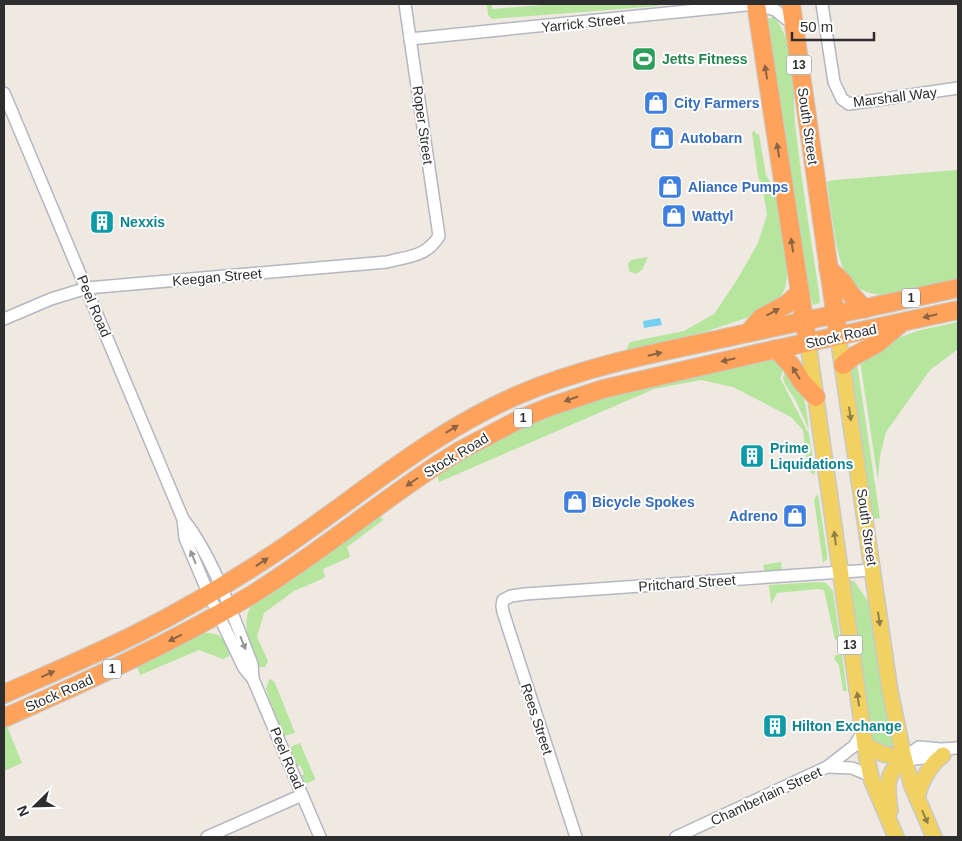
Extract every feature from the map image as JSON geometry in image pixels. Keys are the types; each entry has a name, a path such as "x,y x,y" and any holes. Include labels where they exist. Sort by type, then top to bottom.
{"highway":[{"name":"13","path":"756,4 808,342"},
{"name":"South Street","path":"790,4 838,336"},
{"path":"828,268 843,282 864,309"},
{"name":"Stock Road","path":"4,694 137,633 214,591 310,530 393,467 427,444 456,426 493,407 550,382 578,373 748,333 958,288"},
{"path":"748,333 761,318 787,304 800,293"},
{"name":"Stock Road","path":"4,718 129,662 224,611 283,575 437,465 468,446 520,420 558,404 603,389 958,310"},
{"path":"843,365 878,342 902,323"},
{"path":"776,349 816,397"}],"main road":[{"name":"South Street","path":"838,336 890,691 904,758 917,798 934,837"},
{"name":"13","path":"808,342 870,776 894,834"},
{"path":"864,738 883,754 904,758"},
{"path":"917,798 924,777 935,762 953,750"},
{"path":"894,834 887,789 893,768 904,758"}],"street":[{"name":"Roper Street","path":"405,4 439,236 433,245"},
{"name":"Yarrick Street","path":"410,39 756,4 775,10 794,25"},
{"name":"Marshall Way","path":"822,4 834,82 842,99 849,104 958,88"},
{"name":"Peel Road","path":"4,93 183,519 195,534 214,591 252,664 253,679 320,837"},
{"name":"Keegan Street","path":"4,319 51,299 87,288 387,262 423,253 433,245"},
{"name":"Pritchard Street","path":"503,600 511,596 525,594 872,570"},
{"name":"Rees Street","path":"503,600 503,612 576,837"},
{"name":"Chamberlain Street","path":"676,837 827,767 864,738"},
{"path":"904,758 915,760 953,750"},
{"name":"Chamberlain Street","path":"827,767 852,768 870,776"},
{"path":"207,837 302,794"}],"green space":[{"path":"487,4 492,4 492,9 557,4 657,4 658,6 492,19 488,15"},
{"path":"774,17 788,44 791,58 796,132 820,303 813,305 806,282 792,182 764,20"},
{"path":"755,131 756,134 759,134 766,175 777,194 788,271 785,289 779,299 752,316 672,343 625,352 630,342 684,331 714,314 737,280 758,243 767,215 763,190 758,176 752,132"},
{"path":"958,170 958,280 891,295 878,295 866,292 855,285 847,276 839,257 827,182"},
{"path":"648,257 642,270 636,274 629,271 628,264 631,260"},
{"path":"958,322 958,349 930,370 886,432 880,456 878,480 860,361 893,340 917,331"},
{"path":"771,359 786,365 780,378 809,434 814,474 808,470 803,430 791,417 733,387 701,380 654,389 439,482 437,473 469,453 546,415 629,389"},
{"path":"856,361 880,518 873,519 852,379 852,370"},
{"path":"785,371 801,389 809,430 796,401 785,384 783,378"},
{"path":"818,494 827,553 827,559 823,563 814,499"},
{"path":"379,514 383,520 347,547 350,557 323,569 324,578 294,591 264,613 257,637 268,661 265,667 259,667 252,652 248,636 247,619 252,605"},
{"path":"781,562 782,571 765,573 763,565"},
{"path":"854,581 870,604 894,749 881,746 870,738 849,583"},
{"path":"826,583 833,591 840,640 835,640 824,590 777,593 771,604 769,585"},
{"path":"201,633 211,633 222,638 231,650 229,656 223,659 199,650 140,675 137,666"},
{"path":"836,655 842,655 847,691 843,691 839,666 834,658"},
{"path":"271,679 275,683 295,733 284,736 280,730 266,689"},
{"path":"6,724 22,763 4,771 4,725"},
{"path":"300,743 315,778 315,780 307,783 303,782 300,776 304,774 300,765 296,767 290,753 291,747"}],"water":[{"path":"660,318 662,325 644,328 643,321"}],"place":[{"name":"Jetts Fitness","path":"644,59"},
{"name":"City Farmers","path":"656,103"},
{"name":"Autobarn","path":"662,138"},
{"name":"Aliance Pumps","path":"670,187"},
{"name":"Wattyl","path":"674,216"},
{"name":"Nexxis","path":"102,222"},
{"name":"Prime Liquidations","path":"752,456"},
{"name":"Bicycle Spokes","path":"575,502"},
{"name":"Adreno","path":"795,516"},
{"name":"Hilton Exchange","path":"775,726"}]}
